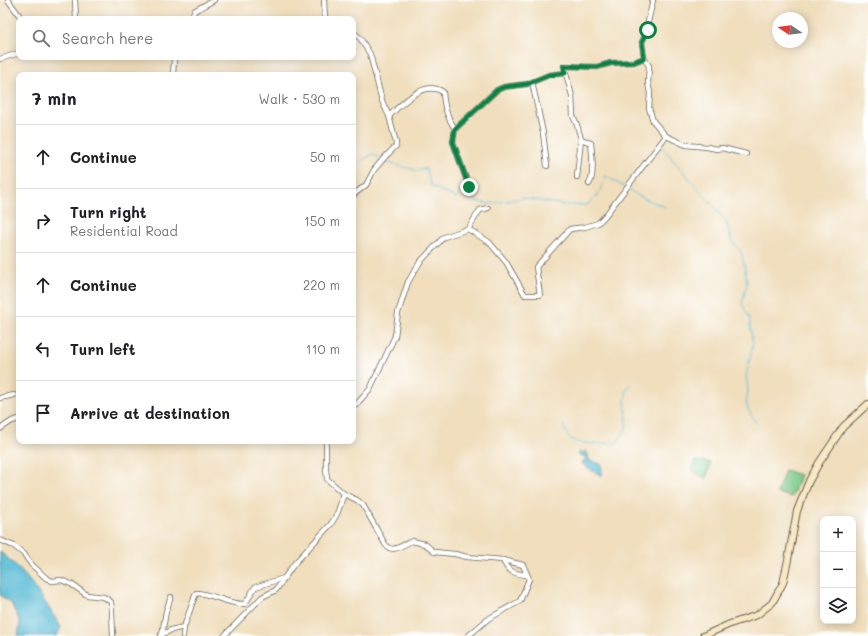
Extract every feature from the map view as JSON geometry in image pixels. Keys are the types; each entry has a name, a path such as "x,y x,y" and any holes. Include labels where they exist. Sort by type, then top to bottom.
{"main road":[{"path":"703,636 730,624 757,616 772,603 782,583 797,511 809,481 819,462 843,427 868,404"}],"street":[{"path":"8,0 20,16"},
{"path":"75,0 76,16"},
{"path":"193,16 194,11 214,0"},
{"path":"324,0 325,16"},
{"path":"653,0 648,22 648,30 642,42 644,58 649,66 649,108 653,121 666,136 686,145 717,149 722,148 746,154"},
{"path":"356,35 360,38 370,54 382,101 389,116 396,143 396,146 384,158 366,185 356,193"},
{"path":"0,60 16,54"},
{"path":"578,177 581,139 578,125 573,116 572,96 564,66 597,67 611,63 634,62 644,58"},
{"path":"173,72 174,60"},
{"path":"469,187 453,142 455,129 497,90 532,82 549,75 565,73"},
{"path":"532,82 543,133 547,166"},
{"path":"389,116 405,101 419,92 432,88 439,88 443,92 448,118 455,129"},
{"path":"468,228 489,242 506,262 526,295 540,295 536,267 570,229 598,223 605,216 666,136"},
{"path":"581,139 591,144 593,159 592,173 591,180 588,184"},
{"path":"356,405 370,389 395,336 398,313 408,282 420,262 444,237 468,228 480,210 488,208"},
{"path":"0,398 14,395"},
{"path":"0,429 16,420"},
{"path":"326,444 327,479 344,494 357,500 363,505 385,544 390,549 395,550 412,541 425,544 434,552 455,554 466,557 503,560 523,565 529,579 520,601 488,619 468,636"},
{"path":"224,636 262,597 276,590 303,554 331,524 337,514 344,494"},
{"path":"0,540 14,546 24,554 31,564 46,578 52,581 61,580 71,584 87,595 104,598 110,602 112,611 113,636"},
{"path":"503,560 505,566 512,572 527,575"},
{"path":"183,636 184,627 196,593 203,593 238,604 245,604 254,587 284,578"},
{"path":"161,635 166,611 171,597"},
{"path":"161,635 171,630 184,627"}],"green space":[{"path":"695,460 711,463 706,479 691,470"},
{"path":"785,470 800,475 792,497 777,493"}],"water":[{"path":"586,450 590,461 601,464 602,476 586,467 585,464 582,464 586,459 584,456 578,455 580,452 584,453"},
{"path":"0,552 18,568 41,596 61,627 57,636 18,636 20,622 11,603 0,595"}],"waterway":[{"path":"663,148 726,221 732,241 741,252 747,283 742,304 749,317 753,344 746,376 748,391 746,404 756,423"},
{"path":"356,164 373,154 379,158"},
{"path":"385,162 418,171 426,168 431,186 456,198 463,188 468,187"},
{"path":"470,189 475,201 489,204 523,198 565,205 587,205 598,195 606,176 624,187"},
{"path":"629,190 643,198 665,207"},
{"path":"563,425 568,436 575,441 593,444 617,443 626,429 627,419 625,401 627,389 631,384"}],"route":[{"path":"469,187 453,142 455,129 497,90 504,87 527,84 549,75 565,73 564,66 597,67 611,63 634,62 644,58 642,42 648,30"}]}
